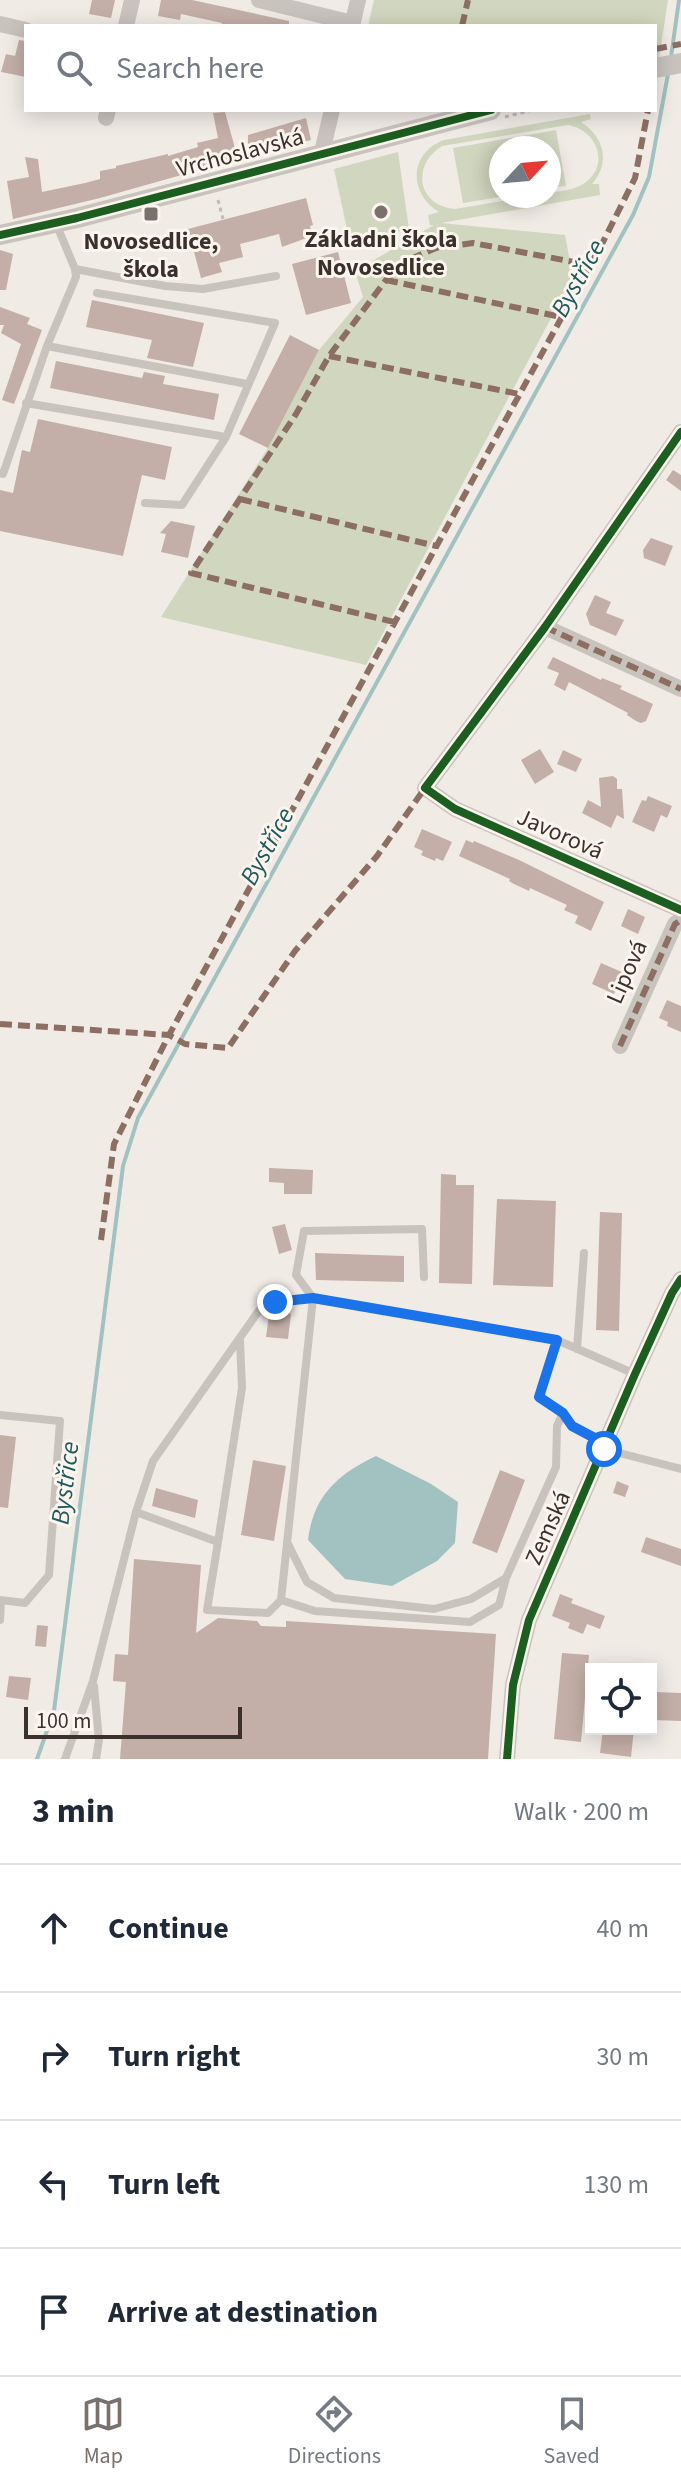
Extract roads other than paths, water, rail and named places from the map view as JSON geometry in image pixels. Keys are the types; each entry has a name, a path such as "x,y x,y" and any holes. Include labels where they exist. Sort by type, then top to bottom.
{"street":[{"path":"126,24 132,0"},
{"path":"259,0 352,24 358,0"},
{"path":"0,24 24,30"},
{"path":"657,68 681,63"},
{"path":"322,152 332,112"},
{"name":"Vrchoslavská","path":"0,233 59,221 483,112"},
{"path":"681,432 545,627 681,689"},
{"name":"Javorová","path":"545,627 425,788 455,809 681,910"},
{"name":"Lipová","path":"620,1046 675,924 681,920"},
{"name":"Zemská","path":"507,1759 513,1685 529,1620 635,1374 681,1279"}],"lane":[{"path":"0,473 3,474 47,346 76,277 60,233 59,221"},
{"path":"75,269 165,286 203,289 276,276"},
{"path":"97,293 275,323 226,437 182,505 145,503"},
{"path":"47,346 247,384"},
{"path":"26,403 226,437"},
{"path":"240,1340 242,1388 207,1610 268,1613 281,1600 313,1298 296,1275 304,1231 422,1229 424,1277"},
{"path":"577,1349 584,1253"},
{"path":"65,1759 93,1681 136,1512 153,1461 260,1309 275,1302 313,1298 557,1340 635,1374"},
{"path":"557,1340 539,1397 563,1413 572,1426 605,1447 681,1469"},
{"path":"281,1600 315,1611 470,1622 499,1605 506,1578 556,1467 557,1426 563,1413"},
{"path":"0,1415 60,1421 49,1575 25,1603 0,1600 0,1620"},
{"path":"136,1512 218,1542"},
{"path":"287,1541 307,1582 334,1598 434,1609 471,1599 506,1578"},
{"path":"93,1681 99,1740 96,1759"}],"water":[{"path":"376,1456 431,1484 458,1502 455,1543 437,1561 392,1586 345,1579 308,1540 315,1511 330,1488 350,1471"}],"waterway":[{"name":"Bystřice","path":"671,57 679,0"},
{"name":"Bystřice","path":"37,1759 54,1711 123,1166 138,1118 633,215 649,177 668,74"}],"place":[{"name":"Základni škola Novosedlice","path":"381,212"},
{"name":"Novosedlice, škola","path":"151,214"}]}
